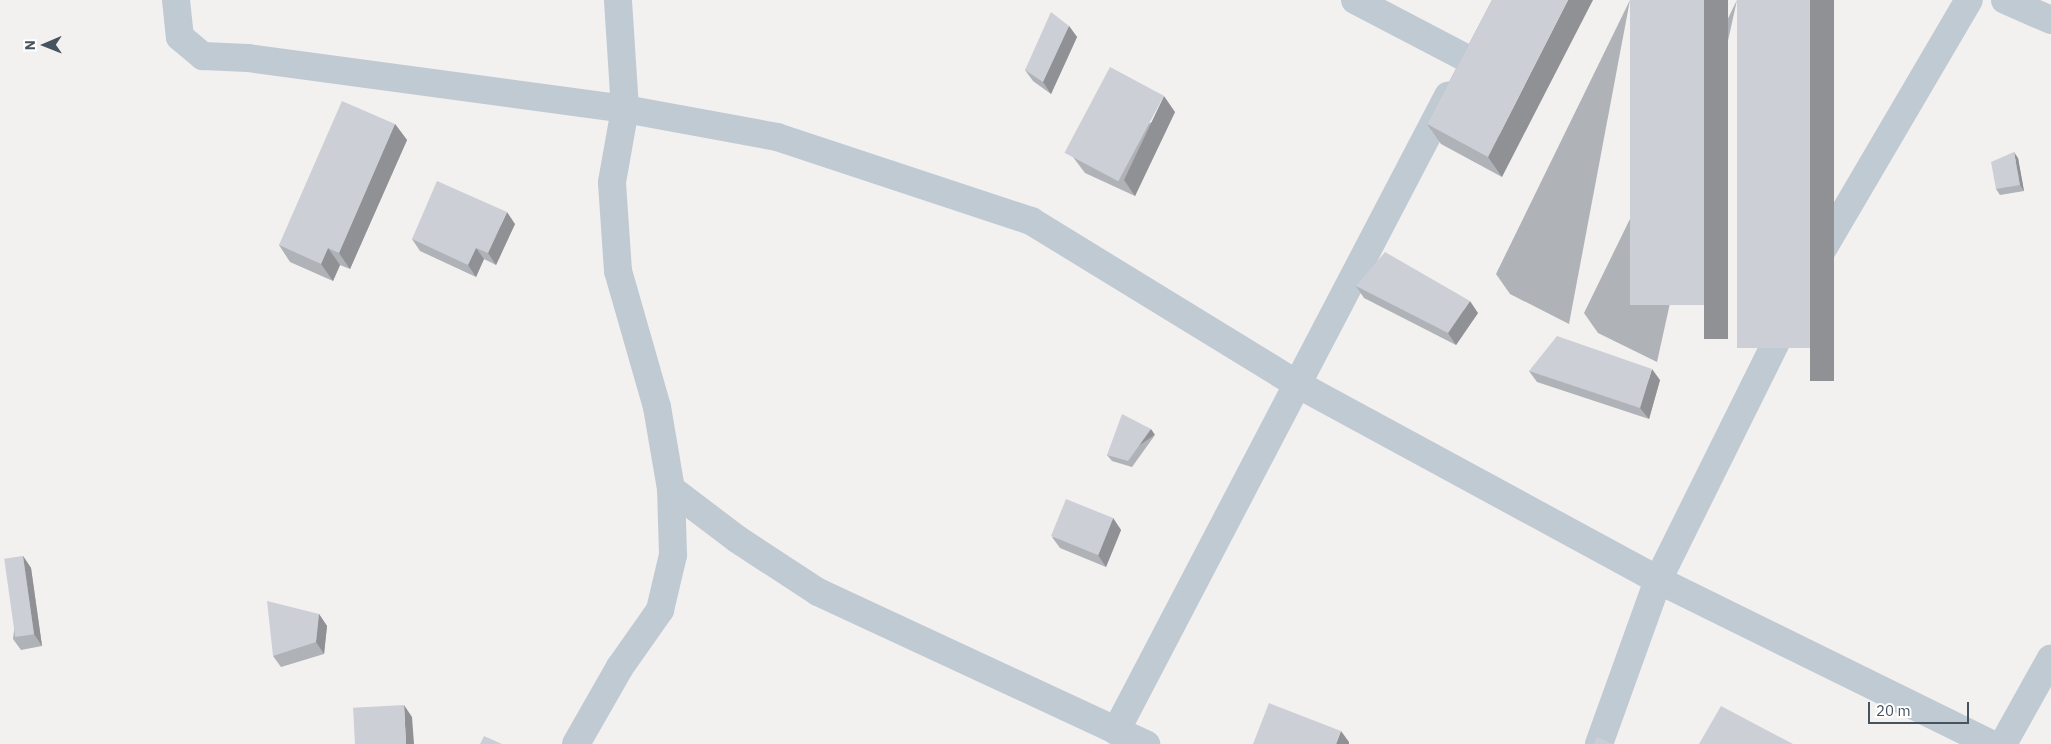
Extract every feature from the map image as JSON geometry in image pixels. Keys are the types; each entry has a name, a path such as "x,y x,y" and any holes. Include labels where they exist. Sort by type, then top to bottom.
{"street":[{"path":"176,0 180,37 203,56 248,58 625,109 777,137 1031,221 1299,386 1658,580 1992,744"},
{"path":"576,744 620,666 660,610 673,555 671,489 657,407 618,271 612,182 625,109 618,0"},
{"path":"1355,0 1468,59"},
{"path":"1599,744 1658,580 1821,252 1969,0"},
{"path":"2005,0 2051,20"},
{"path":"1116,730 1299,386 1481,34"},
{"path":"671,489 737,539 818,592 1146,744"},
{"path":"2004,744 2051,658"}],"building":[{"path":"1492,0 1568,0 1488,157 1427,124"},
{"path":"1630,0 1704,0 1704,305 1630,305"},
{"path":"1737,0 1810,0 1810,348 1737,348"},
{"path":"1051,12 1069,26 1043,82 1025,70"},
{"path":"1110,67 1164,96 1118,181 1064,153"},
{"path":"342,101 395,124 339,253 328,248 321,264 279,245"},
{"path":"2014,152 2020,185 1996,189 1991,162"},
{"path":"437,181 507,212 488,253 476,248 468,265 412,239"},
{"path":"1385,252 1470,301 1448,333 1356,286"},
{"path":"1557,336 1652,369 1640,408 1529,371"},
{"path":"1122,414 1151,429 1128,461 1107,455"},
{"path":"1066,499 1113,518 1098,555 1051,536"},
{"path":"23,556 34,634 15,637 4,559"},
{"path":"267,601 319,614 316,642 273,656"},
{"path":"1269,703 1341,731 1336,744 1253,744"},
{"path":"404,705 406,744 355,744 353,708"},
{"path":"1721,706 1793,744 1699,744"},
{"path":"484,736 502,744 480,744"},
{"path":"1597,737 1612,744 1594,744"}]}
